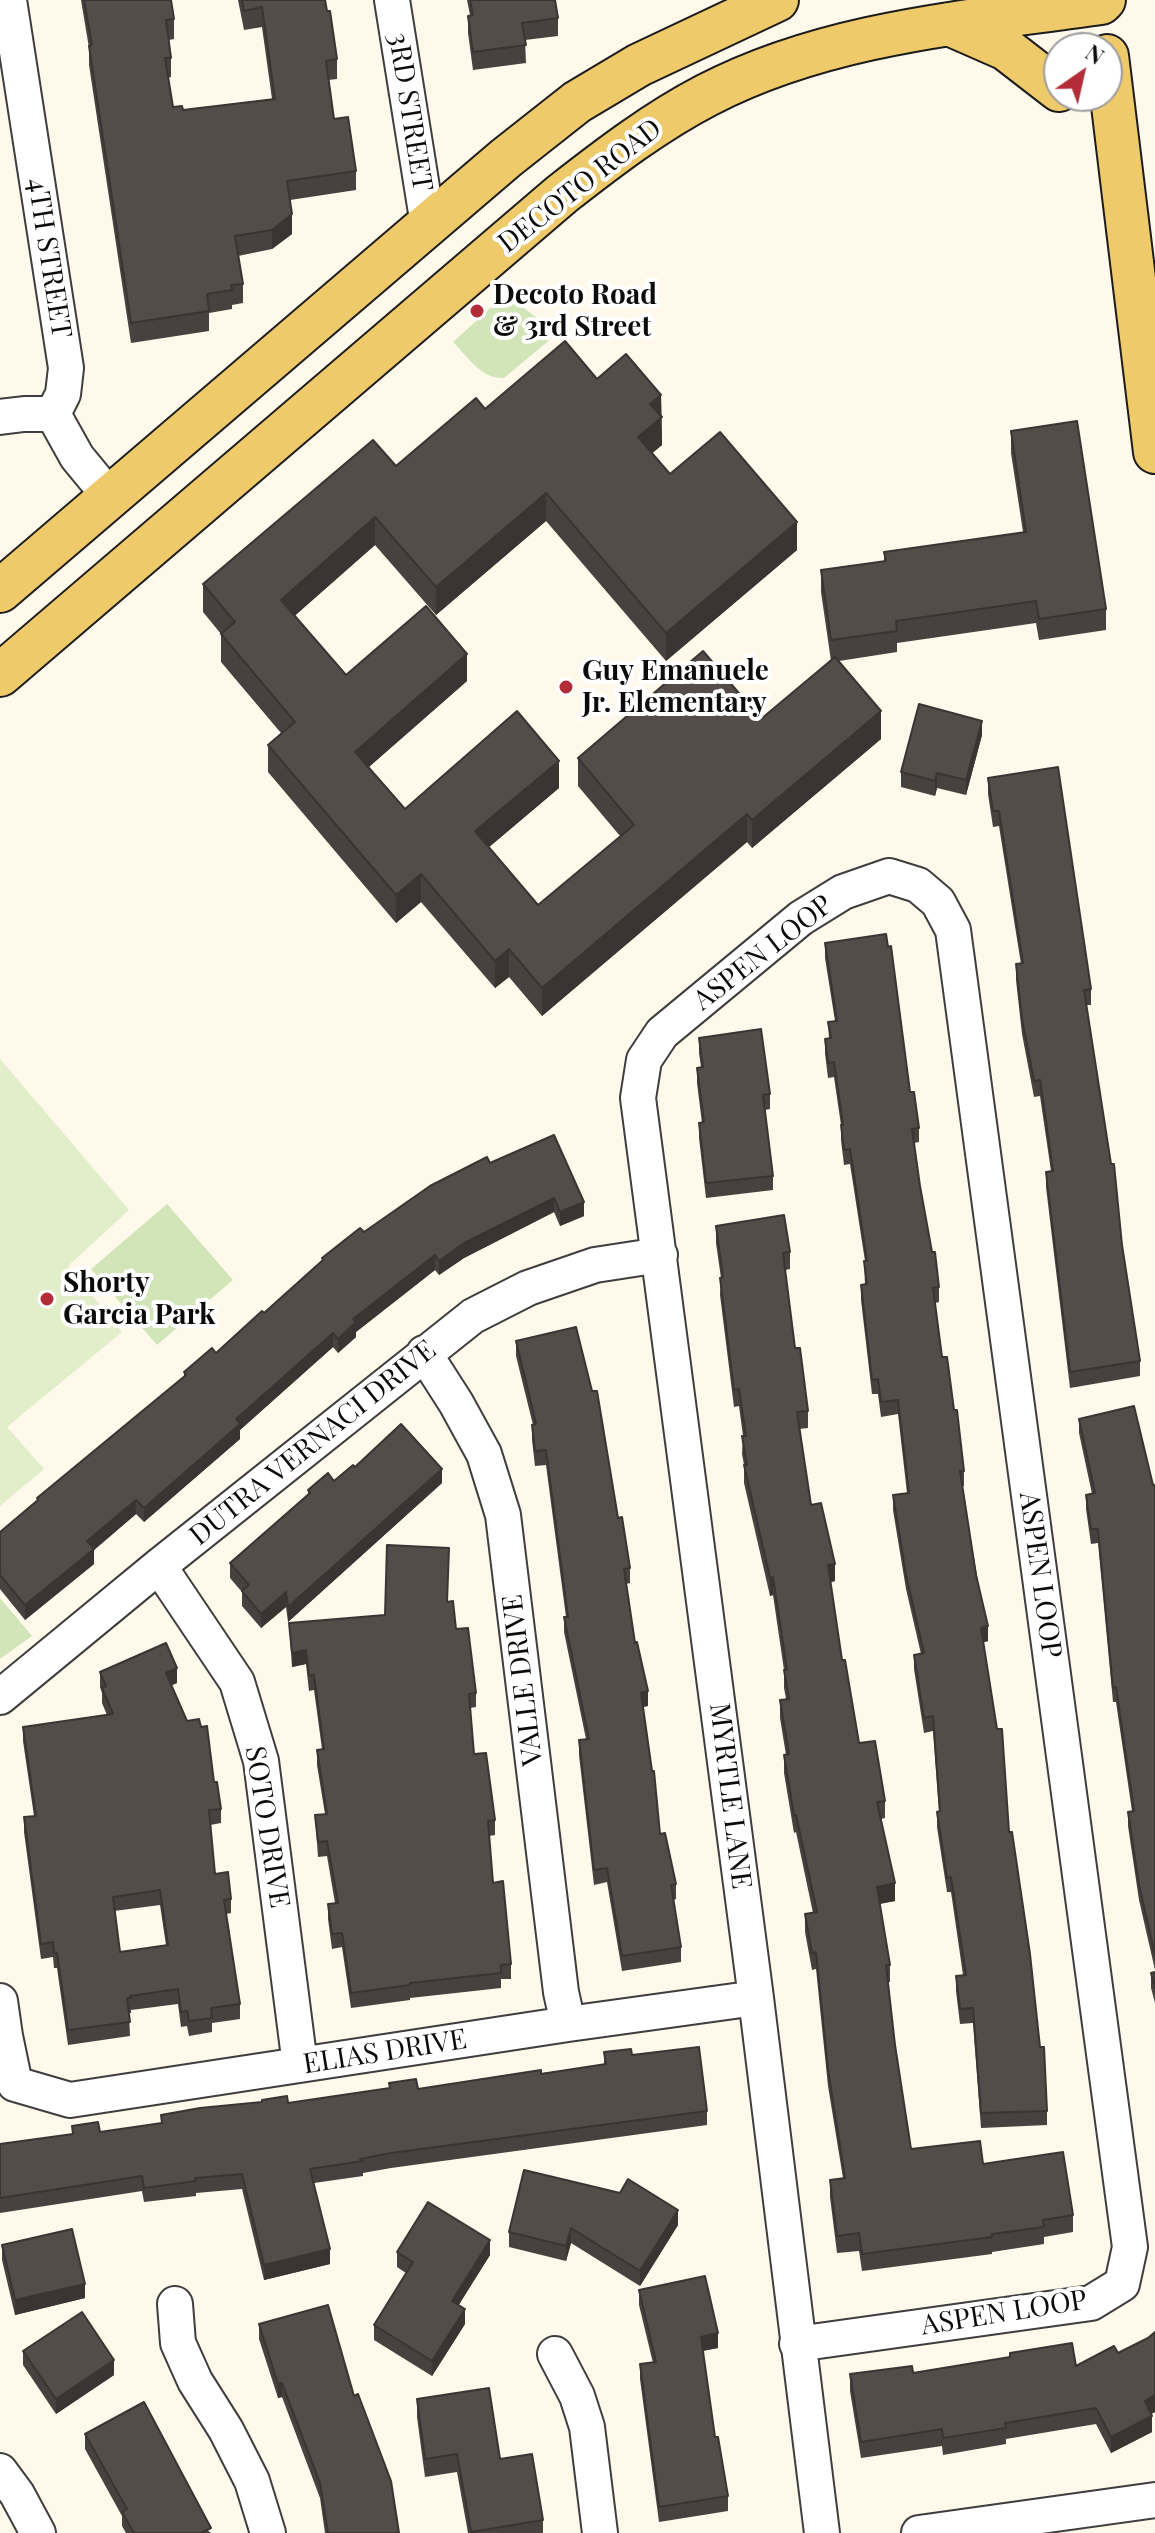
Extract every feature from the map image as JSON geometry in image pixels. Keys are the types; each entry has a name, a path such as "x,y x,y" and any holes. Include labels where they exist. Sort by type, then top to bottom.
{"main road":[{"path":"0,591 506,158 577,102 639,65 777,0"},
{"path":"1102,1 1105,32"},
{"name":"DECOTO ROAD","path":"0,675 562,194 657,124 708,94 766,69 871,38 1102,1"},
{"path":"948,24 1006,49 1043,78"},
{"path":"1085,112 1117,138"},
{"path":"1114,112 1155,452"}],"street":[{"name":"4TH STREET","path":"9,0 66,368 63,394 53,414"},
{"name":"3RD STREET","path":"392,0 428,225"},
{"path":"0,417 53,414 77,457 110,497"},
{"name":"ASPEN LOOP","path":"644,1060 662,1033 801,918 843,892 889,876 918,885 938,902 953,930 1130,2247 1122,2284 1091,2303 797,2344"},
{"name":"MYRTLE LANE","path":"644,1060 638,1098 756,1998 822,2533"},
{"name":"DUTRA VERNACI DRIVE","path":"0,1697 473,1316 528,1288 595,1265 660,1255"},
{"name":"VALLE DRIVE","path":"424,1353 484,1454 503,1515 561,1992 568,2024"},
{"name":"SOTO DRIVE","path":"159,1566 237,1682 261,1761 300,2065"},
{"name":"ELIAS DRIVE","path":"0,2001 15,2084 70,2100 756,1998"},
{"path":"175,2304 178,2343 195,2381 226,2430 252,2481 268,2533"},
{"path":"555,2354 577,2396 587,2427 600,2533"},
{"path":"0,2471 17,2494 38,2533"},
{"path":"919,2533 1155,2500"}],"green space":[{"path":"508,292 526,310 553,329 553,337 504,378 488,375 453,342"},
{"name":"Shorty Garcia Park","path":"0,1059 129,1210 68,1266 122,1332 7,1427 44,1469 0,1506"},
{"path":"167,1204 233,1280 157,1345 91,1269"},
{"path":"0,1598 32,1636 0,1659"}],"building":[{"path":"84,0 171,0 174,19 166,20 171,58 165,58 173,107 182,106 183,110 275,99 262,7 244,11 242,0 325,0 327,11 330,11 337,59 326,61 334,119 348,117 356,171 287,181 292,214 272,230 235,236 243,284 231,285 232,290 207,294 209,311 131,323"},
{"path":"470,0 555,0 558,18 522,23 526,45 473,52 468,16 473,15"},
{"path":"565,341 597,379 626,354 661,395 650,404 662,417 638,437 670,474 720,432 797,522 666,633 546,493 436,587 375,517 281,600 346,675 426,606 467,654 355,752 405,809 517,711 559,761 475,831 538,905 634,825 578,758 703,651 761,719 835,657 881,711 752,820 747,814 542,988 509,949 495,961 421,874 396,895 268,745 295,722 221,634 235,622 203,584 373,440 396,466 476,398 485,409"},
{"path":"1077,421 1106,609 1039,619 1036,601 896,621 897,631 831,640 821,570 886,561 884,552 1026,532 1011,431"},
{"path":"919,704 982,721 966,780 937,773 935,781 901,772"},
{"path":"1058,767 1091,989 1084,990 1111,1164 1114,1164 1122,1245 1140,1361 1070,1372 1046,1172 1053,1171 1040,1080 1034,1081 1022,1019 1016,964 1023,963 999,811 993,811 988,778"},
{"path":"886,934 888,947 891,946 910,1092 914,1092 919,1128 912,1129 932,1252 935,1252 939,1287 933,1288 942,1357 947,1357 954,1410 957,1410 964,1471 960,1471 976,1575 988,1626 981,1628 997,1729 1002,1729 1009,1832 1012,1832 1030,1954 1040,2047 1044,2047 1047,2111 981,2113 973,2008 960,2009 956,1976 966,1975 937,1812 940,1811 933,1716 924,1718 914,1655 924,1653 906,1575 893,1495 909,1493 898,1400 881,1402 878,1379 872,1380 861,1285 867,1284 864,1261 867,1261 850,1149 844,1150 834,1062 828,1063 825,1039 831,1038 828,1022 837,1021 825,943"},
{"path":"761,1029 770,1094 763,1095 773,1176 706,1183 699,1123 704,1122 697,1068 703,1067 699,1038"},
{"path":"554,1135 584,1202 560,1212 554,1198 464,1243 439,1261 435,1255 353,1319 356,1322 338,1339 333,1333 236,1419 240,1424 144,1508 136,1500 87,1541 94,1549 25,1605 0,1575 0,1532 37,1498 186,1375 184,1372 212,1348 216,1353 262,1311 264,1313 322,1258 360,1228 364,1232 430,1186 487,1157 490,1163"},
{"path":"784,1215 790,1252 783,1253 795,1348 800,1348 808,1411 797,1412 811,1505 821,1503 835,1564 828,1565 842,1660 845,1660 859,1743 875,1741 885,1801 877,1802 895,1883 877,1887 890,1965 886,1965 895,2045 911,2149 980,2141 983,2164 1063,2152 1073,2215 1043,2220 1044,2227 862,2254 859,2233 837,2236 830,2180 845,2178 828,2069 816,1952 812,1953 805,1914 817,1912 794,1815 784,1755 789,1754 780,1700 789,1699 784,1670 787,1670 773,1577 770,1578 744,1465 747,1465 742,1436 746,1436 739,1389 734,1390 716,1226"},
{"path":"576,1327 592,1391 597,1391 618,1518 622,1517 630,1568 624,1569 635,1643 648,1691 641,1693 654,1771 660,1834 665,1833 676,1884 671,1885 681,1947 622,1956 607,1868 594,1870 579,1740 589,1739 564,1617 568,1617 546,1450 535,1451 532,1425 536,1424 516,1341"},
{"path":"1134,1406 1155,1485 1155,1955 1139,1885 1128,1812 1134,1811 1116,1687 1113,1688 1098,1529 1091,1529 1086,1495 1095,1493 1079,1419"},
{"path":"401,1424 442,1469 288,1607 286,1592 261,1614 242,1591 249,1585 230,1563 310,1493 308,1490 328,1473 334,1481 353,1465 355,1467"},
{"path":"387,1545 449,1548 447,1602 453,1601 456,1629 468,1628 476,1693 469,1694 474,1754 486,1753 495,1820 488,1821 493,1883 503,1881 511,1964 501,1965 501,1973 351,1993 342,1933 332,1934 328,1904 338,1903 327,1841 318,1842 315,1815 327,1814 317,1750 324,1749 314,1675 309,1676 306,1650 292,1653 289,1623 385,1615"},
{"path":"166,1643 177,1668 166,1673 187,1721 199,1719 201,1727 207,1726 214,1782 217,1782 221,1809 209,1810 215,1874 228,1872 231,1899 224,1900 240,2004 211,2008 212,2018 189,2021 187,2011 181,2012 178,1989 127,1998 130,2022 68,2030 57,1953 54,1953 53,1942 41,1944 24,1817 36,1816 23,1727 113,1714 102,1688 106,1686 100,1672","holes":["160,1890 168,1945 120,1952 113,1897"]},
{"path":"699,2047 707,2111 391,2153 360,2159 363,2161 310,2169 330,2249 264,2265 242,2174 195,2178 196,2181 144,2188 142,2176 0,2198 0,2144 73,2134 72,2126 98,2122 100,2132 162,2123 161,2115 200,2108 262,2102 287,2096 288,2103 390,2088 389,2083 416,2079 418,2089 541,2070 541,2074 606,2064 604,2052 631,2049 632,2055"},
{"path":"524,2170 620,2193 628,2179 678,2210 640,2271 571,2228 566,2246 509,2232"},
{"path":"428,2202 490,2240 452,2301 465,2309 432,2361 374,2325 413,2262 397,2252"},
{"path":"72,2229 85,2284 15,2300 2,2245"},
{"path":"705,2276 718,2333 701,2337 715,2437 718,2437 728,2496 659,2507 640,2364 656,2362 639,2290"},
{"path":"328,2305 354,2396 358,2394 391,2481 399,2533 328,2533 320,2483 282,2383 278,2384 259,2324"},
{"path":"82,2312 114,2360 56,2399 23,2351"},
{"path":"1155,2332 1155,2395 1145,2401 1152,2416 1111,2437 1096,2408 1005,2423 1006,2428 943,2438 942,2429 861,2442 850,2374 912,2366 913,2373 1072,2343 1076,2366 1114,2346 1118,2353"},
{"path":"489,2388 500,2459 532,2454 543,2520 471,2532 457,2454 425,2459 417,2399"},
{"path":"144,2402 211,2528 201,2533 134,2533 122,2512 127,2509 85,2434"}],"place":[{"name":"Decoto Road & 3rd Street","path":"477,311"},
{"name":"Guy Emanuele Jr. Elementary","path":"566,687"},
{"name":"Shorty Garcia Park","path":"47,1299"}]}
